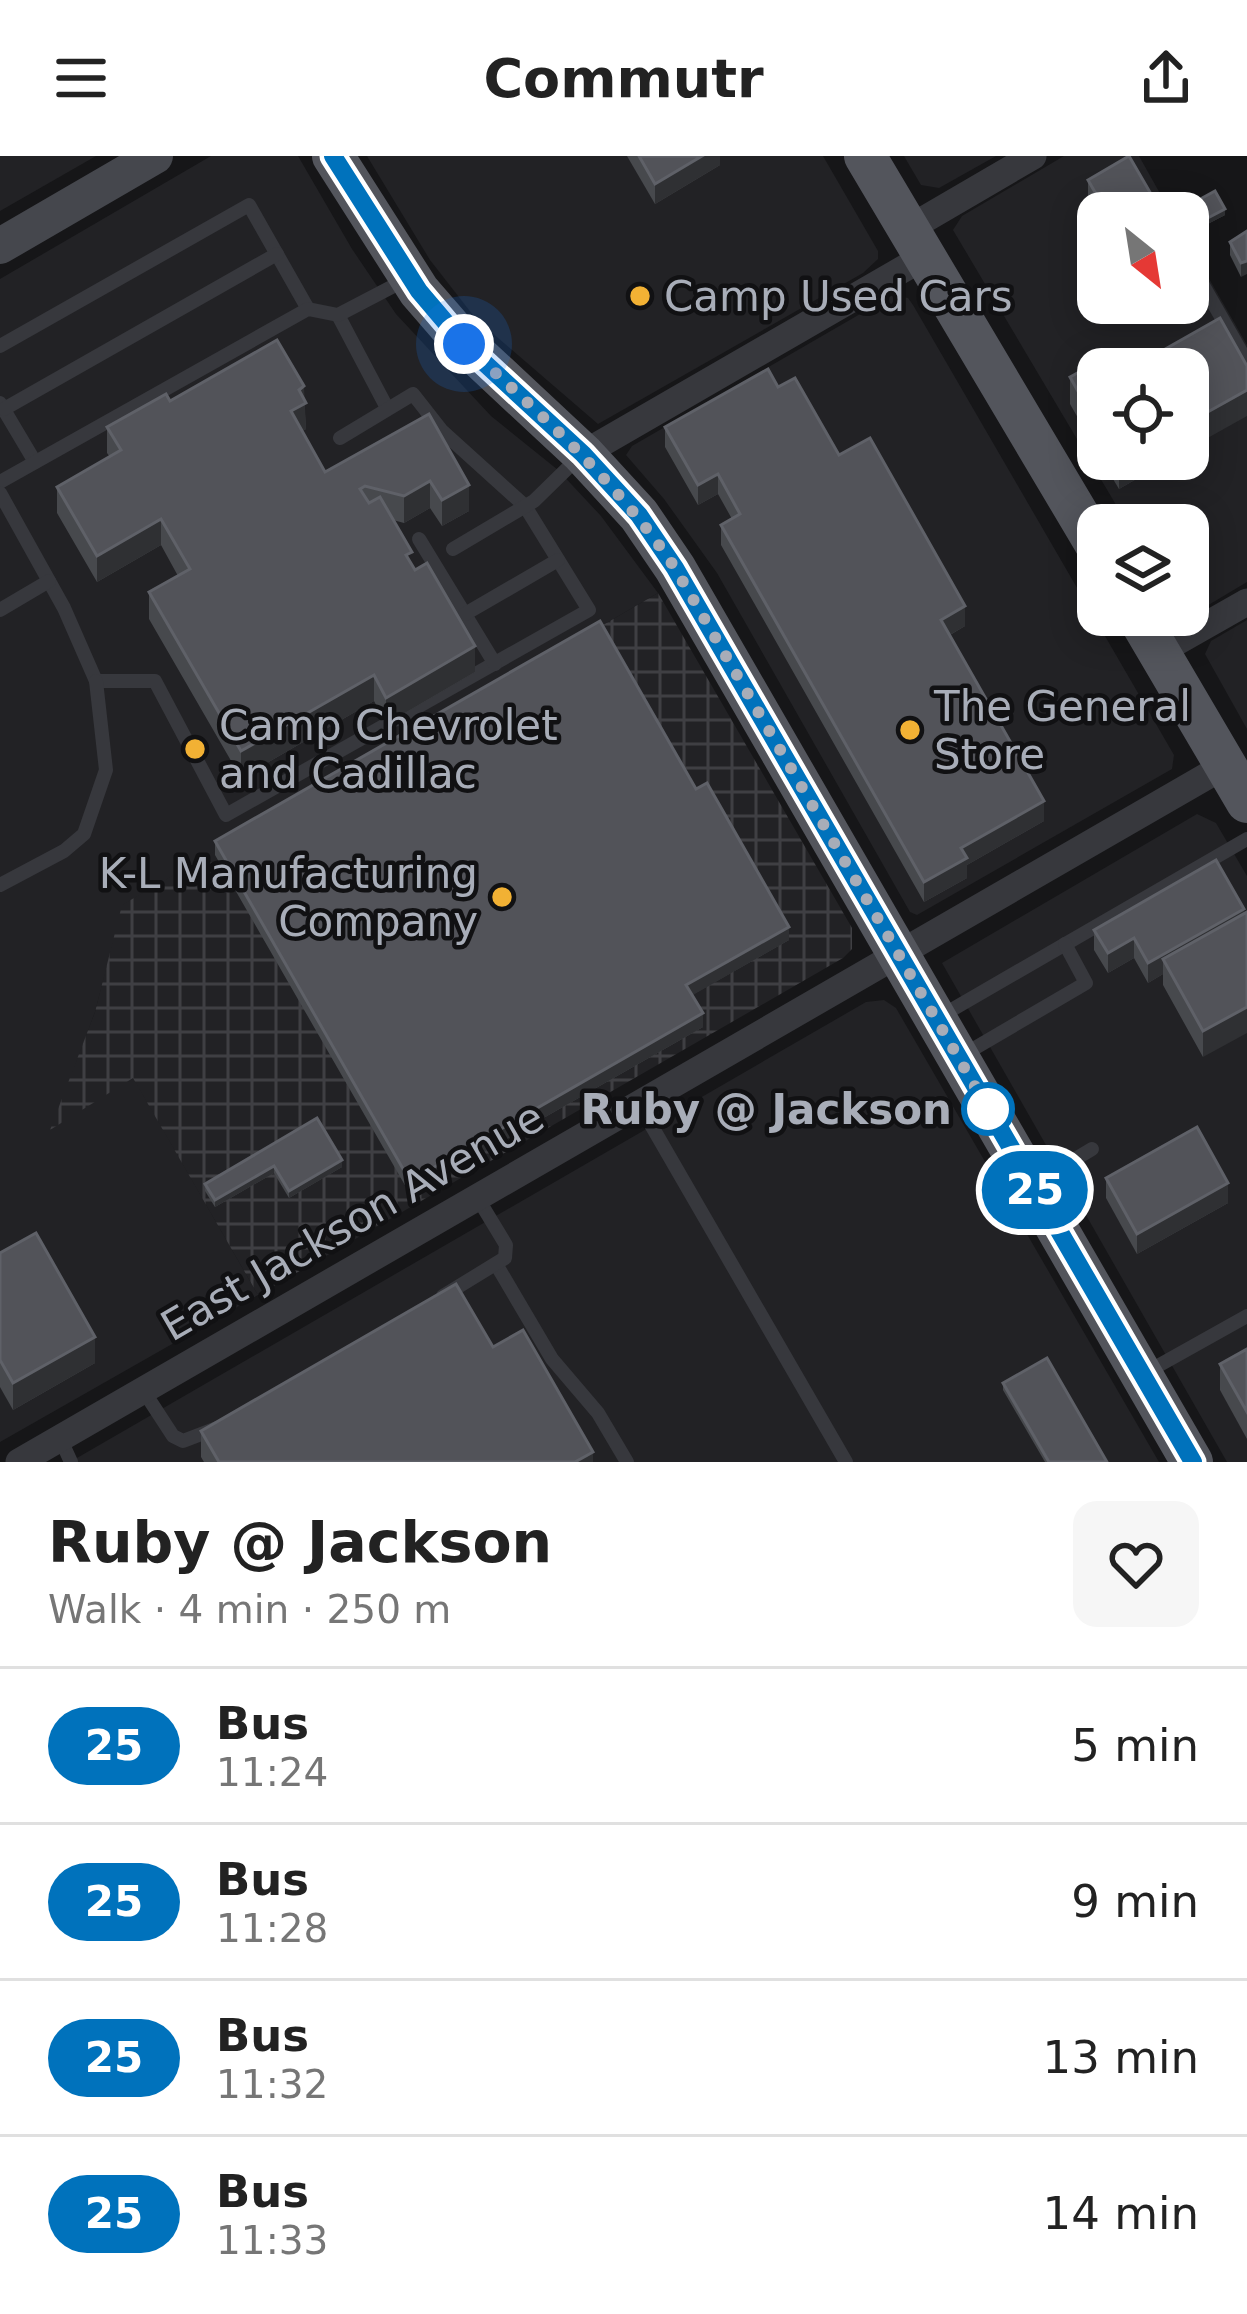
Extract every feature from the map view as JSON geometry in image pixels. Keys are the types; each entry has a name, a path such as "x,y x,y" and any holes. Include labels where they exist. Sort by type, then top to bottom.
{"main road":[{"path":"333,156 410,278 464,344 583,454 639,515 675,568 1192,1462"},
{"path":"865,156 1077,513"},
{"path":"1149,636 1247,802"}],"street":[{"path":"0,246 155,156"},
{"path":"583,454 916,243 1030,157"},
{"path":"1159,652 1247,602"},
{"name":"East Jackson Avenue","path":"19,1462 66,1450 143,1390 1226,765"}],"lane":[{"path":"0,346 249,205 308,310"},
{"path":"35,462 2,406 277,254"},
{"path":"0,482 308,310 338,315 410,278"},
{"path":"1209,296 1247,362"},
{"path":"338,315 386,406"},
{"path":"96,681 155,681 226,815 589,610 526,506 442,431 413,394 386,406 340,438"},
{"path":"452,549 526,506 583,454"},
{"path":"0,493 49,581 96,681 106,770 85,834 64,851 0,885"},
{"path":"419,539 495,664"},
{"path":"465,614 559,560"},
{"path":"0,610 49,581"},
{"path":"936,1019 1247,838"},
{"path":"958,1058 1086,982 1065,944"},
{"path":"639,1104 846,1462"},
{"path":"1032,1184 1092,1149"},
{"path":"422,1308 505,1258 506,1245 477,1197"},
{"path":"496,1264 552,1359 598,1413 627,1462"},
{"path":"1142,1375 1247,1316"},
{"path":"143,1390 172,1436 183,1441 198,1438 239,1414"}],"shaded area":[{"path":"0,156 96,156 0,211"},
{"name":"Camp Chevrolet and Cadillac","path":"211,156 298,156 396,314 491,416 558,470 601,516 658,593 123,905 95,1012 52,1128 133,1077 258,1295 0,1442 0,279"},
{"name":"Camp Used Cars","path":"367,156 823,156 878,251 878,259 863,273 598,424 476,319 430,260"},
{"path":"904,156 996,156 939,188 921,185"},
{"path":"1064,156 1139,156 1159,192 1077,192 1077,324 1209,324 1209,279 1247,345 1247,582 1209,605 1209,504 1116,504 1101,480 1209,480 1209,348 1077,348 1077,439 953,230 962,216"},
{"path":"893,295 908,298 1077,588 1077,636 1105,636 1174,755 1172,769 917,915 910,912 717,573 626,455 632,446"},
{"name":"K-L Manufacturing Company","path":"658,593 852,928 852,949 843,958 258,1295 133,1078 50,1130 95,1012 122,905"},
{"path":"1247,620 1247,729 1205,654 1211,641"},
{"path":"1197,814 1216,823 1247,876 1247,1462 1227,1462 942,963"},
{"path":"884,1000 896,1008 1159,1462 70,1462 866,1002"}],"building":[{"path":"639,156 702,156 655,184"},
{"path":"1129,156 1150,192 1095,192 1088,180"},
{"path":"1215,191 1225,209 1209,217 1209,194"},
{"path":"1247,231 1247,261 1241,263 1230,242"},
{"path":"1220,318 1247,366 1247,390 1209,411 1209,348 1167,348"},
{"path":"277,340 304,386 299,390 306,403 291,411 325,472 429,414 469,485 442,500 430,481 404,496 365,486 360,489 369,503 380,497 412,552 406,555 415,570 427,563 475,646 386,698 374,675 241,751 149,592 190,569 161,519 97,556 57,487 121,450 107,427 166,394 170,401"},
{"name":"The General Store","path":"768,369 778,387 795,378 839,455 870,438 965,606 941,620 1044,801 961,848 967,858 924,882 721,525 740,514 718,474 698,485 665,427"},
{"name":"K-L Manufacturing Company","path":"600,621 696,789 707,783 789,927 686,985 703,1013 410,1181 215,841"},
{"path":"1216,860 1244,909 1148,963 1134,938 1108,953 1094,930"},
{"path":"1247,912 1247,1007 1203,1031 1163,959"},
{"path":"317,1118 342,1160 289,1191 274,1166 215,1200 205,1184"},
{"path":"1197,1127 1228,1183 1137,1234 1106,1178"},
{"path":"36,1233 95,1337 13,1383 0,1360 0,1253"},
{"path":"456,1284 493,1347 523,1330 593,1452 575,1462 219,1462 201,1431"},
{"path":"1247,1349 1247,1412 1220,1364"},
{"path":"1047,1358 1107,1462 1049,1462 1003,1383"}],"bus line":[{"name":"25","path":"333,156 419,291 464,344 583,454 639,515 675,568 1193,1462"}],"place":[{"name":"Camp Used Cars","path":"640,296"},
{"name":"The General Store","path":"910,730"},
{"name":"Camp Chevrolet and Cadillac","path":"195,749"},
{"name":"K-L Manufacturing Company","path":"502,897"},
{"name":"Ruby @ Jackson","path":"988,1109"}],"route":[{"path":"464,344 583,454 639,515 675,568 995,1121 988,1109"}]}
